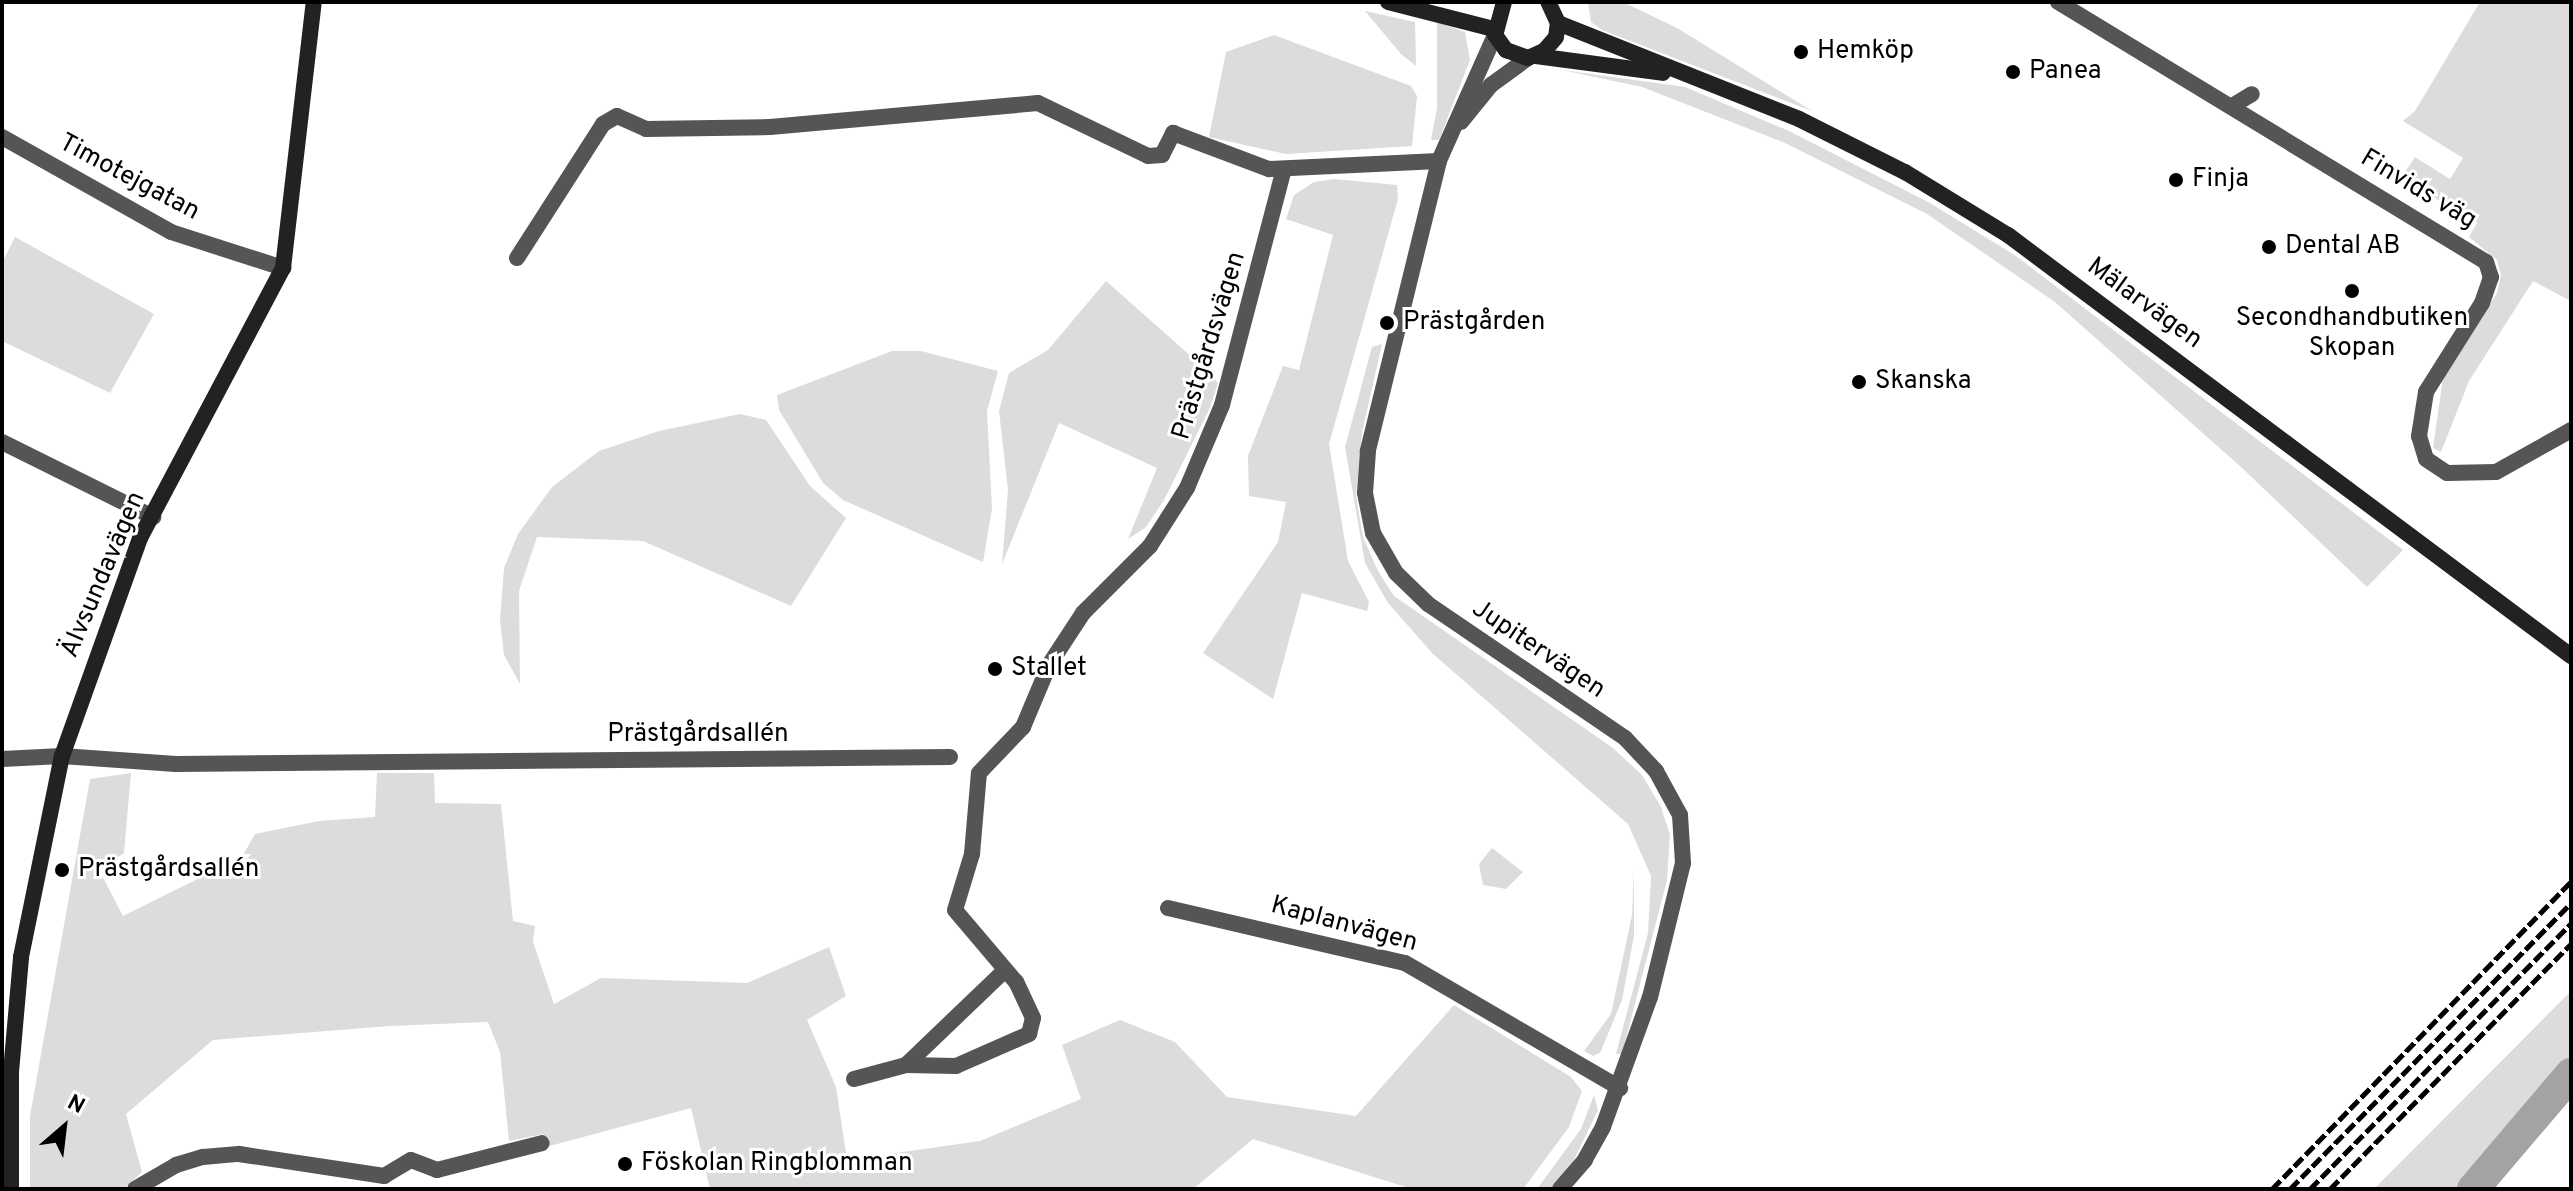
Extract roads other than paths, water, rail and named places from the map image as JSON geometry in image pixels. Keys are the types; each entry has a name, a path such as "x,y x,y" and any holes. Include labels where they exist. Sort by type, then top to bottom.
{"main road":[{"name":"Älvsundavägen","path":"11,1189 11,1072 21,957 62,756 108,616 153,517 283,268 314,2"},
{"path":"1388,2 1495,32 1506,50 1532,57 1550,45 1555,10"},
{"path":"1495,32 1504,2"},
{"name":"Mälarvägen","path":"1555,10 1692,78 1799,119 1905,172 2008,235 2571,656"},
{"name":"Mälarvägen","path":"1532,57 1692,78"}],"street":[{"name":"Finvids väg","path":"2058,2 2486,262 2491,277 2482,303 2426,392 2420,446 2426,459 2447,473 2496,472 2571,430"},
{"name":"Jupitervägen","path":"1495,32 1439,161 1368,451 1365,493 1373,533 1396,573 1428,604 1625,738 1656,771 1680,815 1683,863 1650,997 1620,1088 1585,1160 1560,1189"},
{"name":"Jupitervägen","path":"1450,136 1491,85 1532,57"},
{"path":"2232,106 2252,94"},
{"path":"517,258 603,124 617,116 646,129 770,127 1038,103 1148,156 1162,155 1173,133 1241,162 1284,169 1439,161"},
{"name":"Timotejgatan","path":"2,137 171,232 283,268"},
{"name":"Prästgårdsvägen","path":"854,1079 906,1065 956,1066 1029,1034 1033,1018 1005,970 955,910 972,854 979,773 1023,727 1049,665 1083,613 1150,546 1187,488 1222,405 1284,169"},
{"path":"2,442 153,517"},
{"name":"Prästgårdsallén","path":"2,759 62,756 176,764 950,757"},
{"name":"Kaplanvägen","path":"1168,908 1405,963 1620,1088"},
{"name":"Prästgårdsvägen","path":"906,1065 1005,970"},
{"path":"135,1189 176,1165 203,1157 239,1154 384,1176 411,1160 437,1170 542,1143"}],"waterway":[{"path":"2473,1189 2571,1074"}],"railway":[{"path":"2272,1189 2571,881"},
{"path":"2290,1189 2571,903"},
{"path":"2310,1189 2571,923"},
{"path":"2330,1189 2571,944"}],"place":[{"name":"Hemköp","path":"1801,52"},
{"name":"Panea","path":"2013,72"},
{"name":"Finja","path":"2176,180"},
{"name":"Dental AB","path":"2269,247"},
{"name":"Secondhandbutiken Skopan","path":"2352,291"},
{"name":"Prästgården","path":"1387,323"},
{"name":"Skanska","path":"1859,382"},
{"name":"Stallet","path":"995,669"},
{"name":"Prästgårdsallén","path":"62,870"},
{"name":"Föskolan Ringblomman","path":"625,1164"}]}
